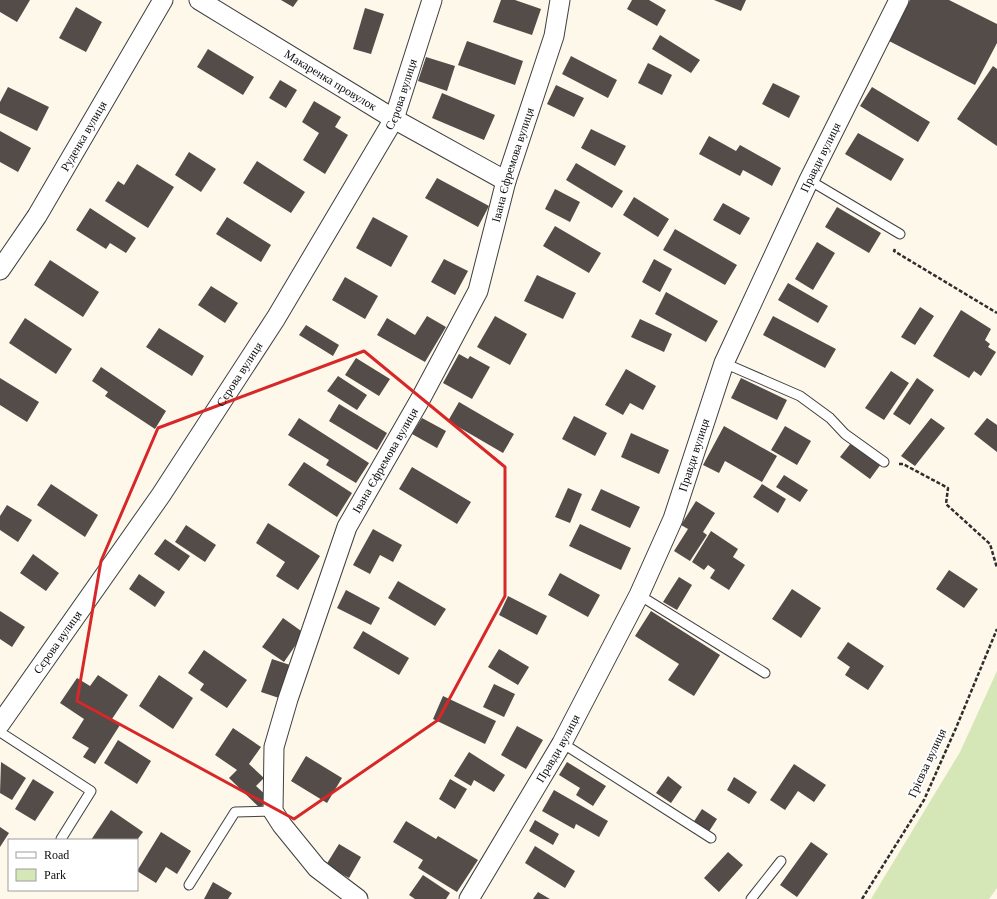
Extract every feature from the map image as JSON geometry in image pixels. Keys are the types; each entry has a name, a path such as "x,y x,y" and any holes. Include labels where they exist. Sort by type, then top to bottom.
{"street":[{"name":"Руденка вулиця","path":"0,270 36,216 163,0"},
{"name":"Макаренка провулок","path":"198,0 394,119 506,182"},
{"name":"Сєрова вулиця","path":"0,724 161,495 276,318 394,119 432,0"},
{"name":"Івана Єфремова вулиця","path":"273,811 274,747 288,699 347,527 421,398 478,291 506,182 554,36 560,0"},
{"name":"Правди вулиця","path":"469,899 562,743 639,595 673,518 724,363 809,180 899,0"},
{"path":"273,811 282,825 317,868 358,899"}],"lane":[{"path":"809,180 900,234"},
{"path":"724,363 800,396 830,418 844,434 884,462"},
{"path":"639,595 765,673"},
{"path":"0,732 90,791 61,839"},
{"path":"562,743 711,838"},
{"path":"189,885 235,812 273,811"},
{"path":"751,899 781,861"}],"path":[{"path":"900,234 894,250 997,313"},
{"path":"884,462 903,464 948,488 946,504 990,544 997,568"},
{"name":"Грієвза вулиця","path":"862,899 924,800 997,629"}],"highlighted area":[{"path":"364,351 505,467 505,596 438,720 294,819 77,701 101,561 158,428"}],"green space":[{"path":"997,671 997,888 989,899 871,899 960,752"}],"building":[{"path":"0,0 30,0 17,22 0,12"},
{"path":"281,0 298,0 293,7"},
{"path":"501,0 515,0 541,9 532,35 493,22"},
{"path":"632,0 649,0 666,10 657,26 627,9"},
{"path":"714,0 746,0 741,11"},
{"path":"910,0 949,0 997,24 997,43 975,85 889,41"},
{"path":"76,7 102,22 86,52 59,38"},
{"path":"365,8 384,14 371,54 353,49"},
{"path":"660,35 700,60 691,73 652,49"},
{"path":"467,41 523,61 515,85 458,65"},
{"path":"208,49 254,77 243,95 197,67"},
{"path":"571,56 617,80 608,98 562,74"},
{"path":"426,57 455,66 447,91 418,81"},
{"path":"648,63 672,75 662,95 638,83"},
{"path":"993,66 997,69 997,146 957,119"},
{"path":"280,80 297,90 286,108 269,98"},
{"path":"773,83 800,96 789,118 762,104"},
{"path":"556,85 584,98 574,117 547,104"},
{"path":"8,87 49,107 37,131 0,113 0,102"},
{"path":"872,87 930,122 918,142 860,106"},
{"path":"442,93 495,115 484,140 432,118"},
{"path":"314,101 341,117 335,127 348,135 325,174 303,160 319,133 302,122"},
{"path":"591,129 626,146 615,166 581,148"},
{"path":"0,131 31,148 18,172 0,162"},
{"path":"858,133 904,159 891,181 845,154"},
{"path":"709,136 736,151 740,145 781,168 772,186 743,170 740,176 699,154"},
{"path":"189,152 216,169 201,192 175,175"},
{"path":"257,161 305,192 291,213 243,183"},
{"path":"576,163 623,191 612,208 566,180"},
{"path":"137,164 174,187 148,228 105,201 118,181 124,185"},
{"path":"437,178 489,206 478,227 425,198"},
{"path":"555,189 580,202 570,222 545,209"},
{"path":"634,197 669,219 658,237 623,215"},
{"path":"723,203 750,218 740,235 713,220"},
{"path":"837,207 881,233 869,253 825,227"},
{"path":"90,208 136,238 126,253 110,243 106,249 76,230"},
{"path":"227,217 271,245 261,262 216,234"},
{"path":"373,217 408,236 391,267 356,248"},
{"path":"555,226 601,253 589,273 543,246"},
{"path":"675,229 737,265 725,285 663,250"},
{"path":"817,242 835,253 813,290 795,279"},
{"path":"444,259 468,271 455,295 431,282"},
{"path":"654,259 672,269 660,292 642,282"},
{"path":"50,260 99,292 83,317 34,285"},
{"path":"537,275 576,293 563,319 524,301"},
{"path":"345,277 378,296 365,319 332,300"},
{"path":"788,283 828,306 818,323 778,300"},
{"path":"211,286 238,303 225,323 198,305"},
{"path":"666,292 718,321 706,342 655,314"},
{"path":"920,307 934,316 915,345 901,337"},
{"path":"961,310 991,329 985,340 990,344 988,347 996,352 981,376 974,371 969,378 933,356"},
{"path":"427,316 446,327 425,362 377,335 387,318 415,335"},
{"path":"495,316 527,334 510,365 477,347"},
{"path":"773,316 836,349 825,368 763,335"},
{"path":"25,318 72,349 56,374 9,343"},
{"path":"640,319 672,334 664,352 631,337"},
{"path":"306,325 339,345 333,356 299,335"},
{"path":"159,328 204,356 192,376 146,347"},
{"path":"459,354 468,359 470,356 490,367 472,399 443,383"},
{"path":"356,358 390,379 379,396 345,375"},
{"path":"101,367 166,411 155,429 105,396 108,392 92,381"},
{"path":"626,369 656,386 643,410 630,403 623,415 605,405"},
{"path":"891,371 909,383 884,420 865,408"},
{"path":"338,376 367,395 357,410 327,391"},
{"path":"0,378 39,402 27,422 0,405"},
{"path":"741,378 787,400 777,420 731,398"},
{"path":"917,378 934,390 910,425 893,414"},
{"path":"459,402 514,434 503,453 448,421"},
{"path":"339,404 387,433 377,450 329,421"},
{"path":"574,416 607,433 595,456 562,439"},
{"path":"299,418 369,463 356,483 326,465 329,460 288,435"},
{"path":"422,418 446,431 437,448 412,434"},
{"path":"931,418 945,428 915,466 901,456"},
{"path":"987,418 997,425 997,452 974,434"},
{"path":"724,426 777,456 762,482 725,461 719,473 703,465"},
{"path":"785,426 811,441 797,465 771,450"},
{"path":"631,433 669,450 659,474 621,457"},
{"path":"851,443 881,464 870,479 840,457"},
{"path":"304,462 352,493 337,517 288,485"},
{"path":"412,467 471,502 457,524 399,489"},
{"path":"784,475 808,490 800,502 776,487"},
{"path":"51,484 98,515 85,537 37,505"},
{"path":"762,484 786,499 778,513 753,497"},
{"path":"568,488 582,494 570,523 555,517"},
{"path":"601,489 640,507 630,528 591,510"},
{"path":"696,501 715,513 703,532 707,535 690,561 674,551 688,529 681,525"},
{"path":"7,505 32,520 18,542 0,530 0,516"},
{"path":"268,523 320,556 298,590 276,576 285,562 256,543"},
{"path":"580,524 631,548 621,570 569,546"},
{"path":"186,525 216,545 205,562 175,542"},
{"path":"373,529 402,545 393,562 380,555 370,574 353,565"},
{"path":"711,531 738,549 733,557 745,565 729,590 710,578 715,570 708,565 704,570 692,562"},
{"path":"165,539 190,556 179,571 154,554"},
{"path":"33,554 59,573 46,591 20,573"},
{"path":"949,570 978,589 964,608 936,589"},
{"path":"560,573 600,595 588,617 548,595"},
{"path":"139,574 165,592 155,607 129,589"},
{"path":"679,577 692,585 677,610 663,602"},
{"path":"398,581 446,609 435,626 388,598"},
{"path":"792,589 821,608 801,638 772,619"},
{"path":"346,590 380,608 371,625 337,608"},
{"path":"508,596 547,616 537,635 499,615"},
{"path":"0,611 25,627 12,647 0,639"},
{"path":"651,611 720,655 694,696 668,680 679,664 635,636"},
{"path":"283,618 304,633 284,662 262,647"},
{"path":"363,631 409,658 399,675 353,648"},
{"path":"848,642 884,666 868,690 845,675 850,667 837,658"},
{"path":"499,649 529,667 518,685 488,667"},
{"path":"204,650 247,680 227,708 200,690 204,684 188,673"},
{"path":"272,659 293,666 282,699 261,692"},
{"path":"98,675 128,695 112,719 120,725 95,764 83,757 89,748 72,738 84,719 60,703 77,678 90,686"},
{"path":"159,675 193,698 173,729 139,706"},
{"path":"494,684 515,694 504,717 483,707"},
{"path":"443,696 496,721 485,744 433,719"},
{"path":"517,726 543,740 526,769 501,755"},
{"path":"233,728 261,747 249,764 264,778 256,786 269,798 260,808 229,778 237,770 215,755"},
{"path":"118,740 151,761 137,784 104,763"},
{"path":"469,752 505,775 494,792 474,780 471,786 454,776"},
{"path":"306,756 342,778 327,803 291,781"},
{"path":"1,762 26,778 12,800 0,793"},
{"path":"567,762 606,786 593,806 576,795 580,788 559,775"},
{"path":"794,764 826,785 814,802 798,791 785,810 770,800"},
{"path":"668,776 682,787 671,803 656,793"},
{"path":"734,777 757,792 749,804 727,790"},
{"path":"33,779 54,792 35,821 15,809"},
{"path":"450,779 467,789 455,809 439,799"},
{"path":"554,790 608,821 599,837 576,824 574,829 542,811"},
{"path":"702,809 717,819 708,833 693,823"},
{"path":"111,810 143,832 138,839 92,839"},
{"path":"535,820 559,834 553,845 529,831"},
{"path":"406,821 436,839 438,836 478,860 457,892 418,868 423,860 393,842"},
{"path":"0,827 9,833 0,847"},
{"path":"161,832 191,851 177,874 166,867 156,883 138,872"},
{"path":"811,842 828,854 797,897 780,885"},
{"path":"339,844 361,857 349,878 326,865"},
{"path":"535,846 575,871 565,888 525,863"},
{"path":"728,852 743,865 719,892 704,878"},
{"path":"423,875 450,893 446,899 415,899 409,895"},
{"path":"213,882 232,893 228,899 204,899"},
{"path":"538,892 550,899 533,899"}]}
